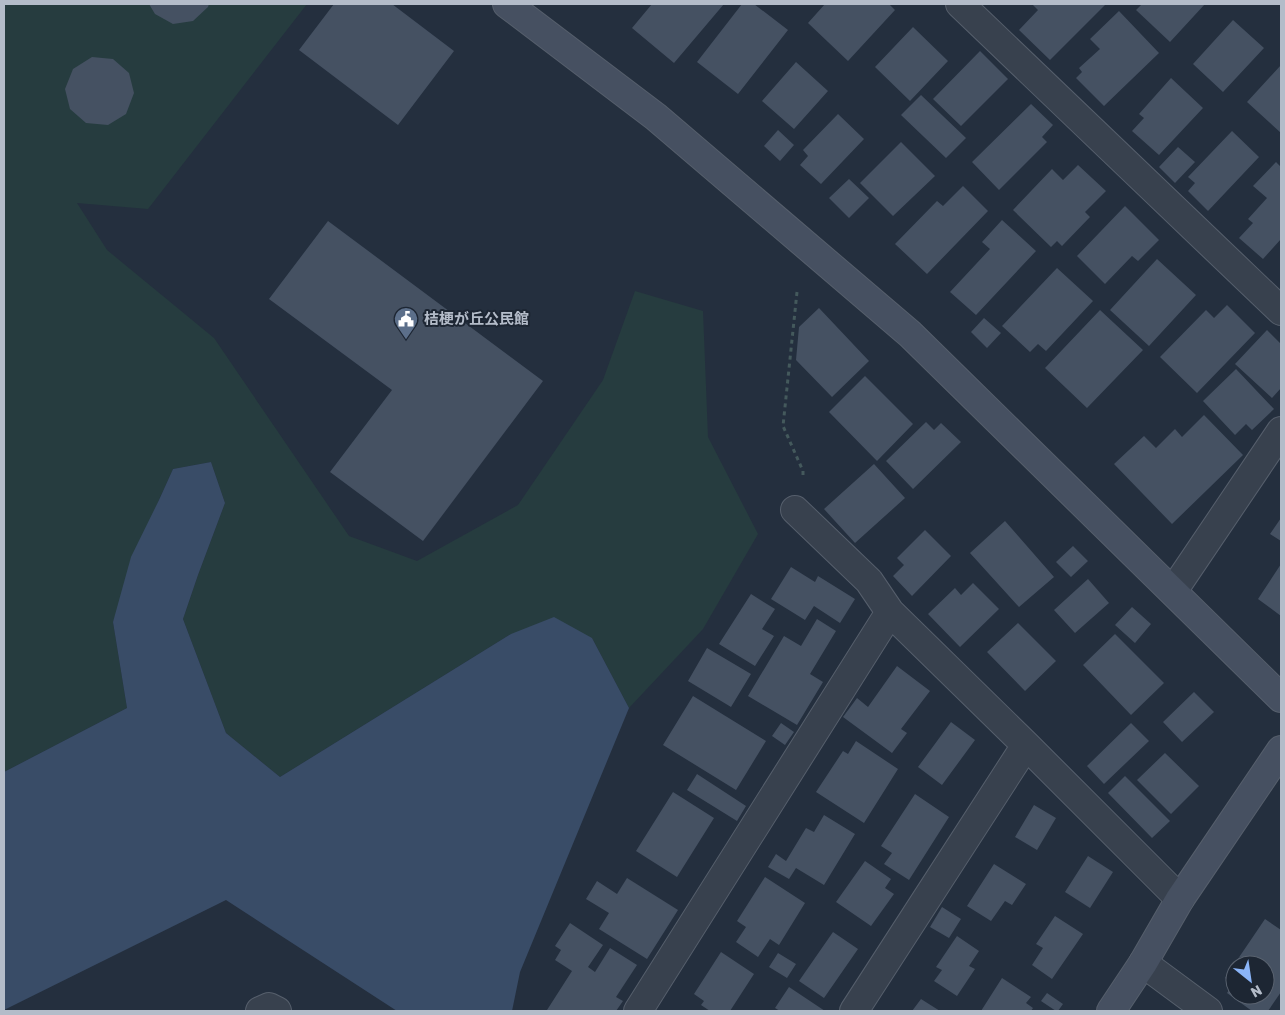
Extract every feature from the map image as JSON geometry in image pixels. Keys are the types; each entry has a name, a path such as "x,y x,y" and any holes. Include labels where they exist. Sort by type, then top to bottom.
{"street":[{"path":"507,4 656,117 910,334 1281,698"},
{"path":"960,4 1281,311"},
{"path":"1173,591 1281,431"},
{"path":"795,510 869,581 890,612 1180,899"},
{"path":"638,1011 890,612"},
{"path":"854,1011 1026,745"},
{"path":"1111,1011 1143,963 1180,899 1281,750"},
{"path":"1143,963 1208,1011"},
{"path":"260,1011 268,1007 277,1011"}],"path":[{"path":"795,510 803,498 803,471 783,426 796,292"}],"green space":[{"path":"4,4 307,4 148,209 77,203 107,250 214,338 349,536 417,561 518,505 603,380 635,291 703,311 708,437 758,534 703,629 629,708 592,638 511,634 280,777 226,733 183,619 225,503 211,462 173,469 159,500 113,622 127,708 4,772"}],"water":[{"path":"211,462 225,503 183,619 226,733 280,777 511,634 554,617 592,638 629,708 520,972 512,1011 397,1011 226,900 4,1010 4,772 127,708 113,622 131,557 173,469"}],"building":[{"path":"149,4 209,4 193,21 173,24 155,14"},
{"path":"334,4 392,4 454,51 398,125 299,50"},
{"path":"652,4 724,4 674,63 632,28"},
{"path":"742,4 754,4 788,30 738,94 697,62"},
{"path":"825,4 889,4 895,10 848,61 808,23"},
{"path":"1032,4 1106,4 1050,60 1019,30 1038,10"},
{"path":"1142,4 1205,4 1170,42 1136,10"},
{"path":"1119,11 1159,53 1104,106 1076,78 1082,72 1079,68 1100,49 1090,39"},
{"path":"1233,20 1264,48 1223,92 1193,64"},
{"path":"913,27 948,61 910,101 875,67"},
{"path":"980,51 1008,79 961,126 933,99"},
{"path":"92,57 113,59 129,73 134,93 126,114 108,125 86,123 70,109 65,89 73,69"},
{"path":"796,62 828,91 794,129 762,101"},
{"path":"1281,65 1281,133 1247,102"},
{"path":"1171,78 1203,108 1159,155 1132,131 1144,118 1139,114"},
{"path":"921,95 966,138 946,158 901,115"},
{"path":"1031,104 1053,125 1042,137 1047,142 999,190 972,162"},
{"path":"838,114 864,139 821,184 800,165 808,156 803,150"},
{"path":"778,130 794,145 780,161 764,146"},
{"path":"1232,131 1259,157 1208,211 1188,191 1195,183 1188,177"},
{"path":"901,142 935,176 893,216 860,183"},
{"path":"1178,147 1195,162 1175,183 1159,167"},
{"path":"1276,162 1281,167 1281,239 1263,259 1239,238 1253,223 1248,219 1267,198 1253,186"},
{"path":"1078,165 1106,191 1085,212 1090,217 1062,246 1057,241 1051,247 1013,210 1052,169 1063,180"},
{"path":"849,179 869,198 849,218 829,198"},
{"path":"963,186 988,211 927,274 895,244 937,201 943,206"},
{"path":"1125,206 1159,240 1138,261 1132,256 1105,284 1077,256"},
{"path":"1002,220 1036,251 976,315 950,292 990,249 982,242"},
{"name":"桔梗が丘公民館","path":"328,221 543,381 423,541 330,472 392,390 269,299"},
{"path":"1157,259 1196,295 1149,346 1110,310"},
{"path":"1057,268 1093,301 1046,351 1038,344 1030,352 1002,326"},
{"path":"1227,305 1255,333 1197,393 1160,357 1206,310 1214,318"},
{"path":"819,308 869,361 832,397 796,360 799,327"},
{"path":"1100,310 1143,350 1087,408 1045,368"},
{"path":"984,318 1001,333 987,348 971,332"},
{"path":"1267,330 1281,344 1281,388 1272,398 1235,364"},
{"path":"1236,369 1274,409 1252,430 1246,424 1235,435 1203,401"},
{"path":"865,376 913,424 877,461 829,412"},
{"path":"1204,415 1243,455 1172,524 1114,464 1144,436 1156,448 1175,429 1182,437"},
{"path":"926,422 934,430 941,423 961,442 913,489 886,461"},
{"path":"874,464 905,498 855,543 824,509"},
{"path":"1281,518 1281,541 1270,534"},
{"path":"1005,521 1054,577 1019,607 970,553"},
{"path":"925,530 951,556 912,596 893,576 904,565 897,558"},
{"path":"1073,546 1088,561 1071,577 1056,562"},
{"path":"1281,564 1281,616 1258,599"},
{"path":"791,567 815,582 818,576 855,599 840,623 814,606 805,620 771,599"},
{"path":"1088,579 1109,603 1075,633 1054,610"},
{"path":"973,583 999,609 960,647 928,614 955,588 961,595"},
{"path":"751,594 775,609 762,629 774,636 755,666 719,644"},
{"path":"1132,607 1151,624 1135,643 1115,625"},
{"path":"817,619 836,631 810,674 823,682 797,725 748,696 784,636 801,646"},
{"path":"1018,623 1056,661 1025,691 987,652"},
{"path":"1115,634 1164,683 1131,715 1083,665"},
{"path":"707,648 751,674 731,707 688,681"},
{"path":"897,666 930,691 901,729 907,733 892,753 843,717 857,698 868,707"},
{"path":"1194,692 1214,712 1182,742 1163,722"},
{"path":"693,696 766,741 736,790 663,745"},
{"path":"951,722 975,740 942,785 918,767"},
{"path":"781,723 794,732 785,745 772,736"},
{"path":"1131,723 1149,741 1104,784 1087,766"},
{"path":"856,741 898,769 864,823 816,792 843,751 848,754"},
{"path":"1165,753 1199,786 1171,814 1137,780"},
{"path":"697,774 746,806 737,821 687,790"},
{"path":"1125,776 1170,821 1152,838 1108,793"},
{"path":"673,792 714,818 677,877 636,851"},
{"path":"915,794 949,817 909,880 884,864 892,853 881,846"},
{"path":"1034,805 1056,818 1037,850 1015,837"},
{"path":"824,815 855,834 824,885 796,868 789,879 768,867 776,854 786,861 806,828 814,832"},
{"path":"1088,856 1113,872 1090,908 1065,892"},
{"path":"865,861 891,879 885,888 894,894 871,926 836,902"},
{"path":"994,864 1026,884 1012,905 1005,901 991,921 967,906"},
{"path":"765,877 805,903 779,945 770,939 758,957 736,942 746,927 737,921"},
{"path":"627,878 678,910 647,959 599,929 609,913 586,899 597,881 617,894"},
{"path":"942,907 961,919 949,938 930,927"},
{"path":"1055,916 1083,934 1052,979 1032,965 1043,948 1036,944"},
{"path":"1265,919 1281,930 1281,992 1275,1001 1275,955 1241,955"},
{"path":"570,923 603,945 588,967 595,972 610,948 637,965 616,997 623,1001 616,1011 547,1010 572,971 555,960 561,950 555,946"},
{"path":"833,932 858,949 824,998 799,981"},
{"path":"957,936 979,951 969,966 975,969 957,996 934,981 942,970 936,967"},
{"path":"721,952 754,974 730,1011 710,1011 701,1005 704,1001 694,994"},
{"path":"778,953 796,964 787,978 769,967"},
{"path":"1002,978 1031,997 1026,1003 1033,1008 1031,1011 981,1011"},
{"path":"789,987 825,1011 780,1011 775,1008"},
{"path":"1047,993 1063,1004 1058,1011 1041,1001"},
{"path":"921,999 940,1011 912,1011"},
{"path":"1244,1005 1272,1005 1268,1011 1252,1011"}],"place":[{"name":"桔梗が丘公民館","path":"406,340"}]}
